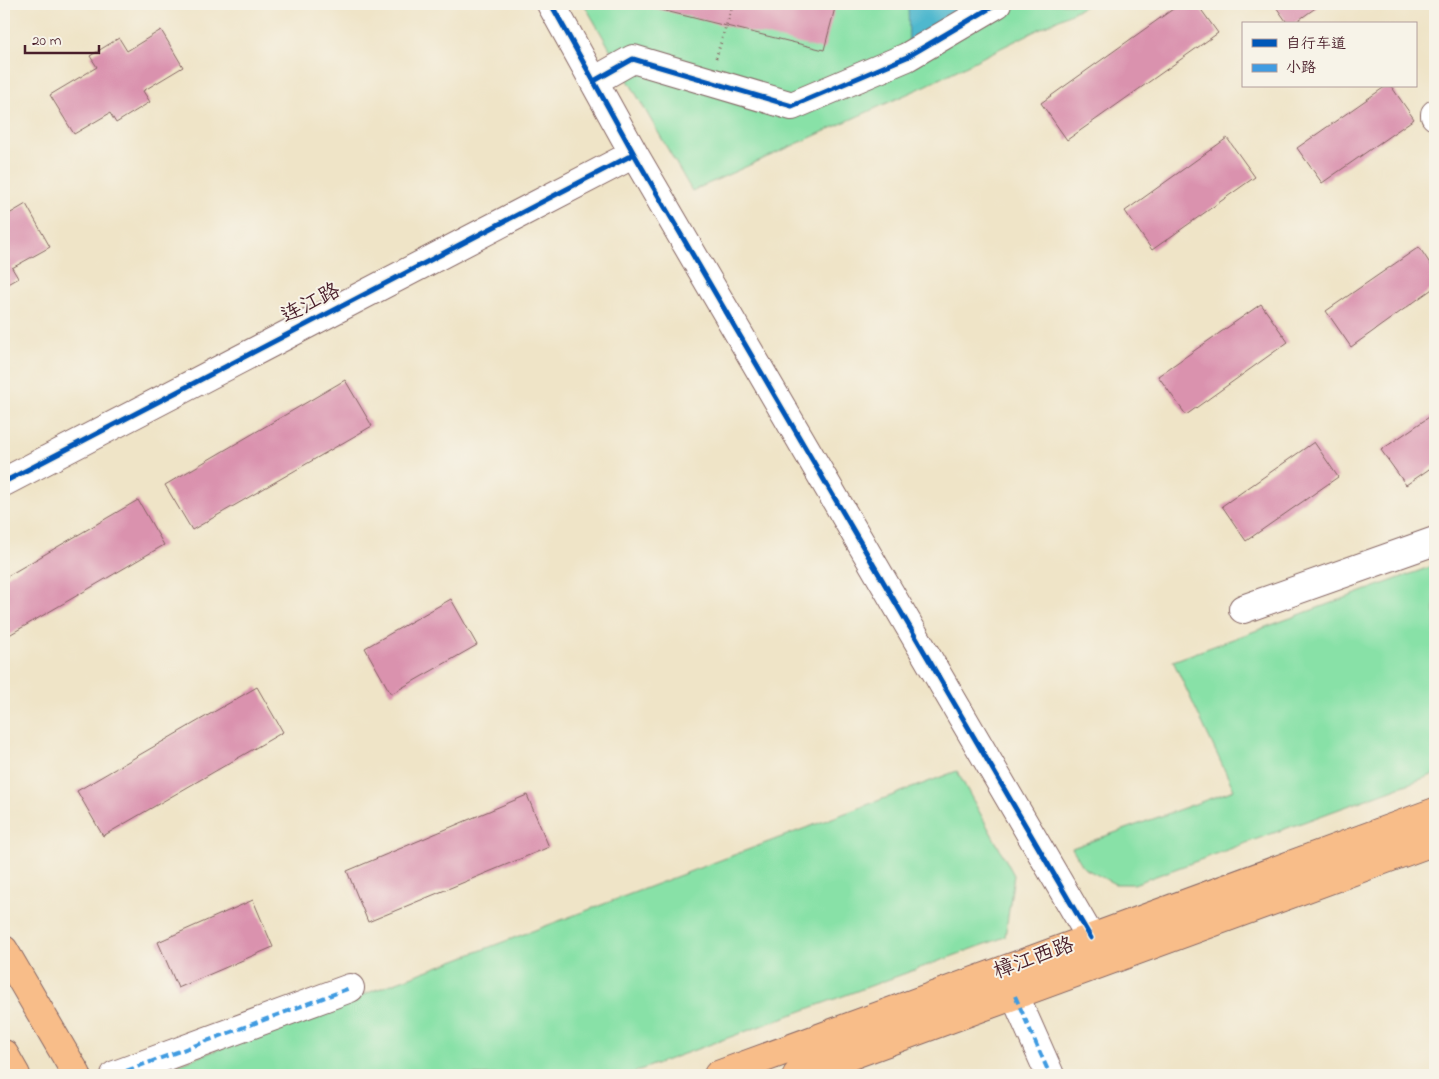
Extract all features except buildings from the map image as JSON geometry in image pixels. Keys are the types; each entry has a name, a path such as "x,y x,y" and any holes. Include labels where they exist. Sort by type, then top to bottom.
{"main road":[{"name":"樟江西路","path":"718,1075 1435,812"},
{"name":"樟江西路","path":"797,1075 1435,840"},
{"path":"4,950 77,1075"},
{"path":"4,1054 16,1075"}],"street":[{"path":"551,4 634,154 1091,938"},
{"path":"594,81 633,59 792,106 907,57 997,4"},
{"name":"连江路","path":"4,482 634,154"},
{"path":"1243,610 1435,540"},
{"path":"115,1075 350,988"},
{"path":"1015,996 1050,1075"}],"path":[{"path":"709,82 733,4"}],"green space":[{"path":"584,4 1089,4 925,86 692,191"},
{"path":"1435,565 1435,774 1134,884 1115,884 1084,868 1072,848 1234,790 1173,661"},
{"path":"957,771 1014,875 1005,937 626,1075 150,1075"}],"water":[{"path":"908,4 980,4 909,45"}],"marked path":[{"path":"115,1075 350,988"},
{"path":"1015,996 1050,1075"}],"cycle path":[{"path":"551,4 634,154 1091,938"},
{"path":"594,81 633,59 792,106 907,57 997,4"},
{"path":"4,482 634,154"}]}
